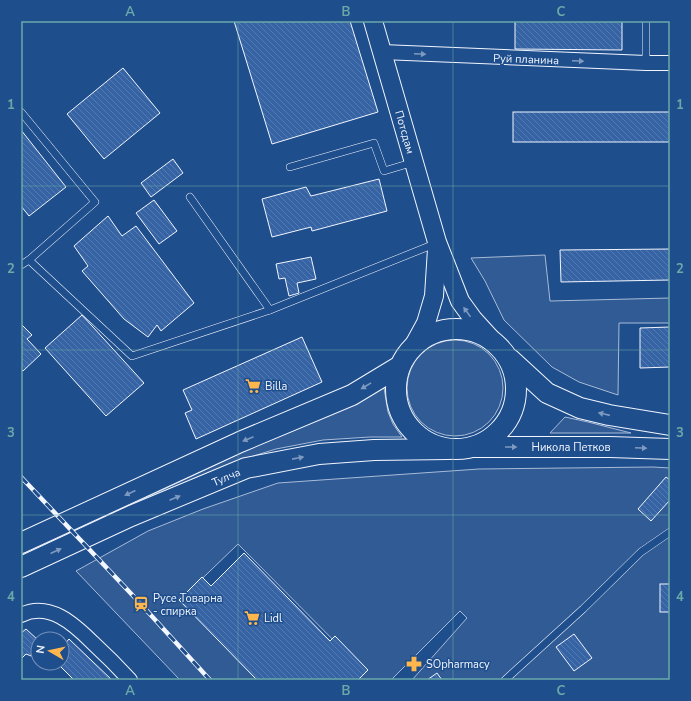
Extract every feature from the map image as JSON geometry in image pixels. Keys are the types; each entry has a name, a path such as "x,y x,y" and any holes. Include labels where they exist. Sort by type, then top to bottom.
{"main road":[{"path":"509,358 515,373 517,390 514,406 508,421 497,434 484,443 472,447 448,449 436,446 422,439 409,428 401,414 396,398 396,382 400,366 406,355 414,346 428,335 444,329 461,328 478,332 493,341 547,393 580,408 609,415 670,425"},
{"path":"21,543 240,442 352,395 400,366"},
{"name":"Никола Петков","path":"472,447 610,446 670,449"},
{"name":"Тулча","path":"21,567 131,516 246,468 319,454 374,450 448,449"}],"street":[{"name":"Потсдам","path":"373,21 437,242 460,301 473,319 493,341"},
{"name":"Руй планина","path":"382,52 646,64 670,63"},
{"name":"Потсдам","path":"414,346 426,323 434,296 437,242"},
{"path":"21,614 28,611 40,610 56,614 74,624 130,680"}],"lane":[{"path":"646,21 646,64"},
{"path":"21,112 95,202 21,266"},
{"path":"290,167 374,143 384,171 414,162"},
{"path":"190,197 270,310"},
{"path":"29,260 132,356 270,310 437,242"},
{"path":"505,680 641,552 670,532"}],"shaded area":[{"path":"545,255 550,301 670,298 670,323 619,323 618,395 579,382 552,367 504,320 485,281 471,258"},
{"path":"455,340 473,344 489,354 499,370 503,388 499,406 489,422 473,432 455,436 437,432 421,422 411,406 407,388 411,370 421,354 437,344"},
{"path":"384,388 388,412 393,424 402,437 370,437 323,440 276,449 247,458 86,526 264,442"},
{"path":"565,417 588,422 631,433 550,433"},
{"path":"670,468 670,680 412,680 467,618 460,611 391,680 358,680 365,672 238,544 180,600 257,680 180,680 76,571 148,531 203,509 278,483 479,469"}],"building":[{"path":"234,21 350,21 378,112 272,144"},
{"path":"515,21 622,21 622,50 515,49"},
{"path":"123,68 160,113 104,159 67,114"},
{"path":"513,112 670,112 670,142 513,142"},
{"path":"21,130 66,187 29,216 21,206"},
{"path":"173,159 183,173 151,197 141,183"},
{"path":"379,179 387,211 312,231 311,227 272,237 262,199 306,187 311,196"},
{"path":"154,200 177,231 159,244 136,213"},
{"path":"108,216 122,236 136,226 194,303 161,331 157,325 148,337 124,319 82,271 88,266 74,246"},
{"path":"670,249 670,280 561,282 560,250"},
{"path":"311,257 316,279 297,283 299,293 289,296 285,278 279,279 276,264"},
{"path":"82,315 144,383 106,416 45,348"},
{"path":"21,324 32,335 27,339 41,354 23,371 21,369"},
{"path":"670,327 670,367 640,368 640,328"},
{"name":"Billa","path":"302,337 322,382 196,439 185,413 192,410 183,390"},
{"path":"666,477 670,480 670,500 651,521 638,509"},
{"name":"Lidl","path":"244,553 330,641 335,636 368,670 358,680 257,680 179,600 202,577 211,586"},
{"path":"660,584 670,584 670,612 660,612"},
{"path":"26,629 30,633 30,656 26,654 21,659 21,633"},
{"path":"574,634 592,658 574,671 556,647"},
{"path":"70,640 112,680 74,680 65,671 70,671"},
{"path":"437,673 442,680 427,680"}],"railway":[{"path":"21,477 210,680"}],"place":[{"name":"Billa","path":"253,386"},
{"name":"Русе Товарна - спирка","path":"141,604"},
{"name":"Lidl","path":"252,618"},
{"name":"SOpharmacy","path":"414,664"}]}
